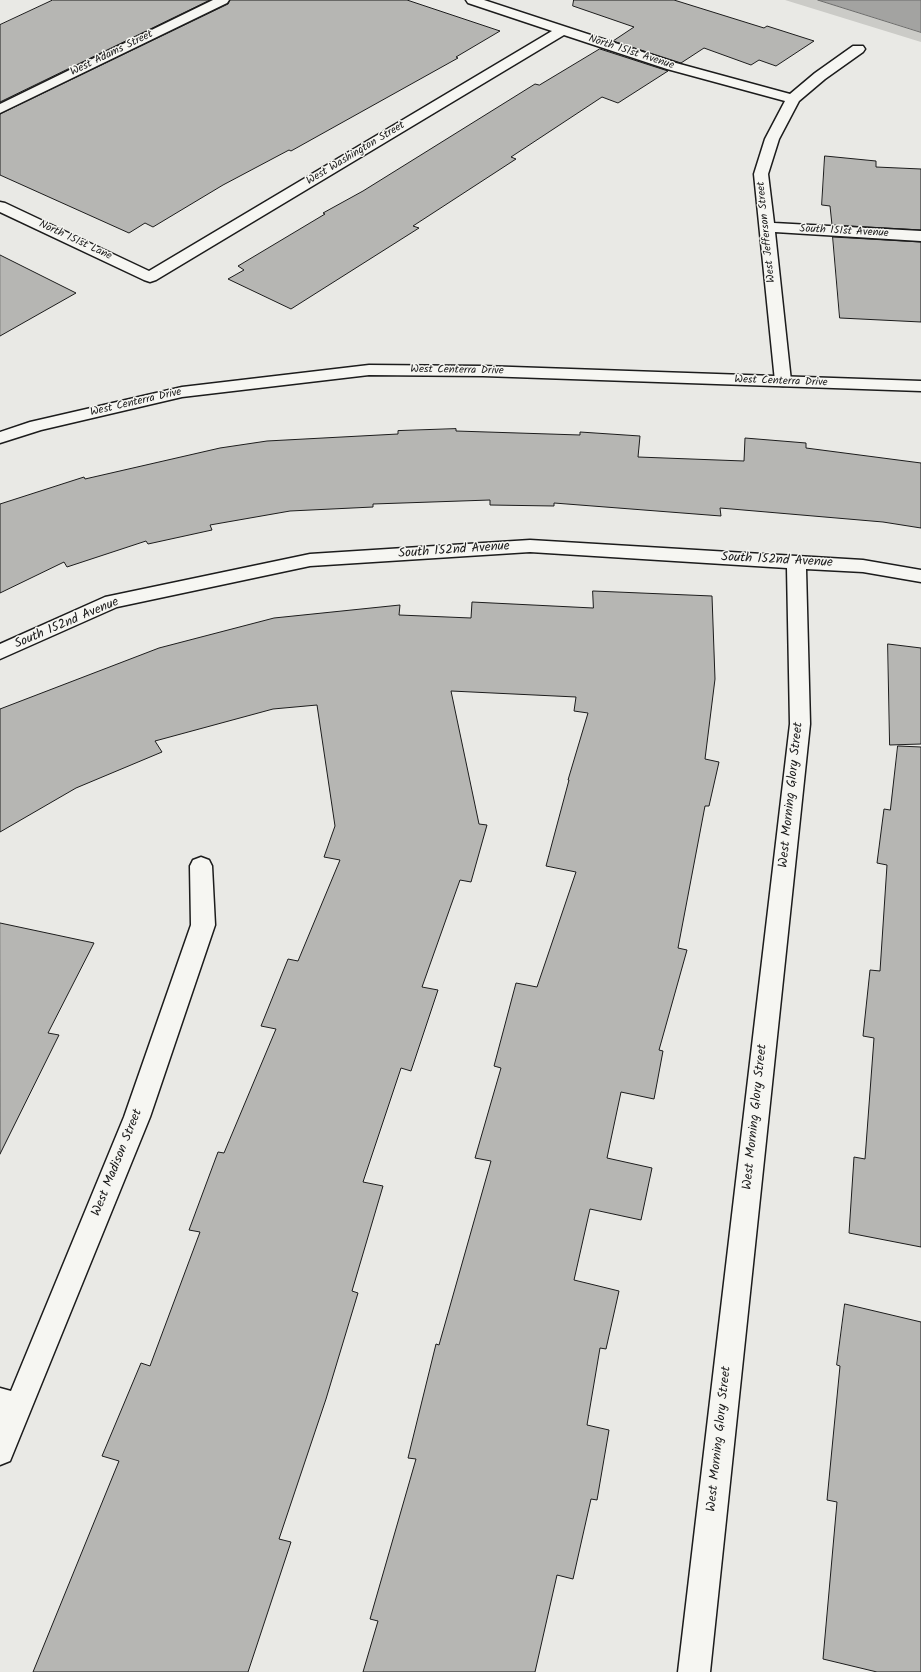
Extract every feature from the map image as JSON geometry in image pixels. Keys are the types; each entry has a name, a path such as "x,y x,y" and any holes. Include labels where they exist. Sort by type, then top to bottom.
{"street":[{"name":"West Adams Street","path":"0,109 223,0"},
{"name":"North 151st Avenue","path":"472,0 562,31 736,85 793,99"},
{"name":"West Washington Street","path":"150,277 562,31"},
{"name":"West Jefferson Street","path":"783,381 761,174 772,139 793,99 820,76 858,49"},
{"name":"North 151st Lane","path":"0,206 150,277"},
{"name":"South 151st Avenue","path":"767,227 921,236"},
{"name":"West Centerra Drive","path":"0,438 36,426 182,392 369,370 483,371 921,386"},
{"name":"South 152nd Avenue","path":"0,652 112,602 310,560 530,546 863,566 921,576"},
{"name":"West Morning Glory Street","path":"694,1672 800,724 796,562"},
{"name":"West Madison Street","path":"0,1451 9,1404 137,1117 198,940 203,925 201,866"}],"shaded area":[{"path":"785,0 818,0 921,32 921,42"},
{"path":"818,0 921,0 921,32"}],"building":[{"path":"53,0 210,0 0,102 0,25"},
{"path":"230,0 407,0 500,31 456,57 458,58 291,151 289,150 223,185 153,227 145,223 129,233 0,175 0,114 228,4"},
{"path":"574,0 674,0 764,28 767,26 814,41 776,66 759,60 751,65 704,48 681,63 613,41 634,27 573,6"},
{"path":"600,49 668,71 618,103 602,97 511,157 516,159 413,226 419,228 291,309 228,279 244,270 238,266 325,214 323,213 363,191 535,84 539,85"},
{"path":"825,156 876,161 876,167 921,169 921,230 832,225 830,206 822,205"},
{"path":"833,237 921,242 921,322 840,318"},
{"path":"0,255 76,293 0,336"},
{"path":"456,429 456,431 580,435 580,432 640,436 638,457 744,461 745,438 806,443 806,448 921,463 921,528 883,522 720,508 721,516 554,503 554,506 490,505 490,500 373,504 373,507 290,511 210,525 212,530 148,544 146,541 67,567 64,562 0,593 0,504 84,477 85,479 220,448 267,441 398,434 398,431"},
{"path":"593,591 712,596 715,679 705,759 719,762 709,806 705,806 678,948 687,950 659,1050 663,1051 654,1099 621,1092 607,1158 652,1168 641,1220 590,1209 574,1280 619,1291 606,1349 600,1348 587,1425 609,1430 597,1500 591,1499 573,1579 557,1575 535,1672 363,1672 378,1621 370,1619 416,1459 408,1458 436,1344 439,1345 491,1161 475,1158 501,1068 494,1066 516,983 537,987 576,872 546,866 568,780 588,713 574,711 576,697 451,691 479,824 487,825 471,882 460,880 422,987 438,990 411,1071 401,1068 363,1182 383,1186 352,1291 358,1293 326,1399 279,1539 291,1542 248,1672 33,1672 119,1461 102,1456 141,1363 150,1366 200,1232 189,1230 218,1152 224,1153 276,1029 261,1026 288,959 298,961 340,860 324,857 335,826 317,705 273,709 155,741 162,752 76,788 0,832 0,709 159,648 274,618 400,605 399,615 471,618 472,602 593,608"},
{"path":"888,644 921,648 921,744 890,745"},
{"path":"898,746 921,747 921,1247 849,1233 854,1157 865,1159 874,1038 863,1036 870,970 880,971 887,865 877,863 884,809 890,810"},
{"path":"0,923 94,943 48,1033 59,1035 0,1154"},
{"path":"845,1304 921,1322 921,1672 877,1672 823,1659 837,1502 827,1500 840,1366 837,1365"}]}
